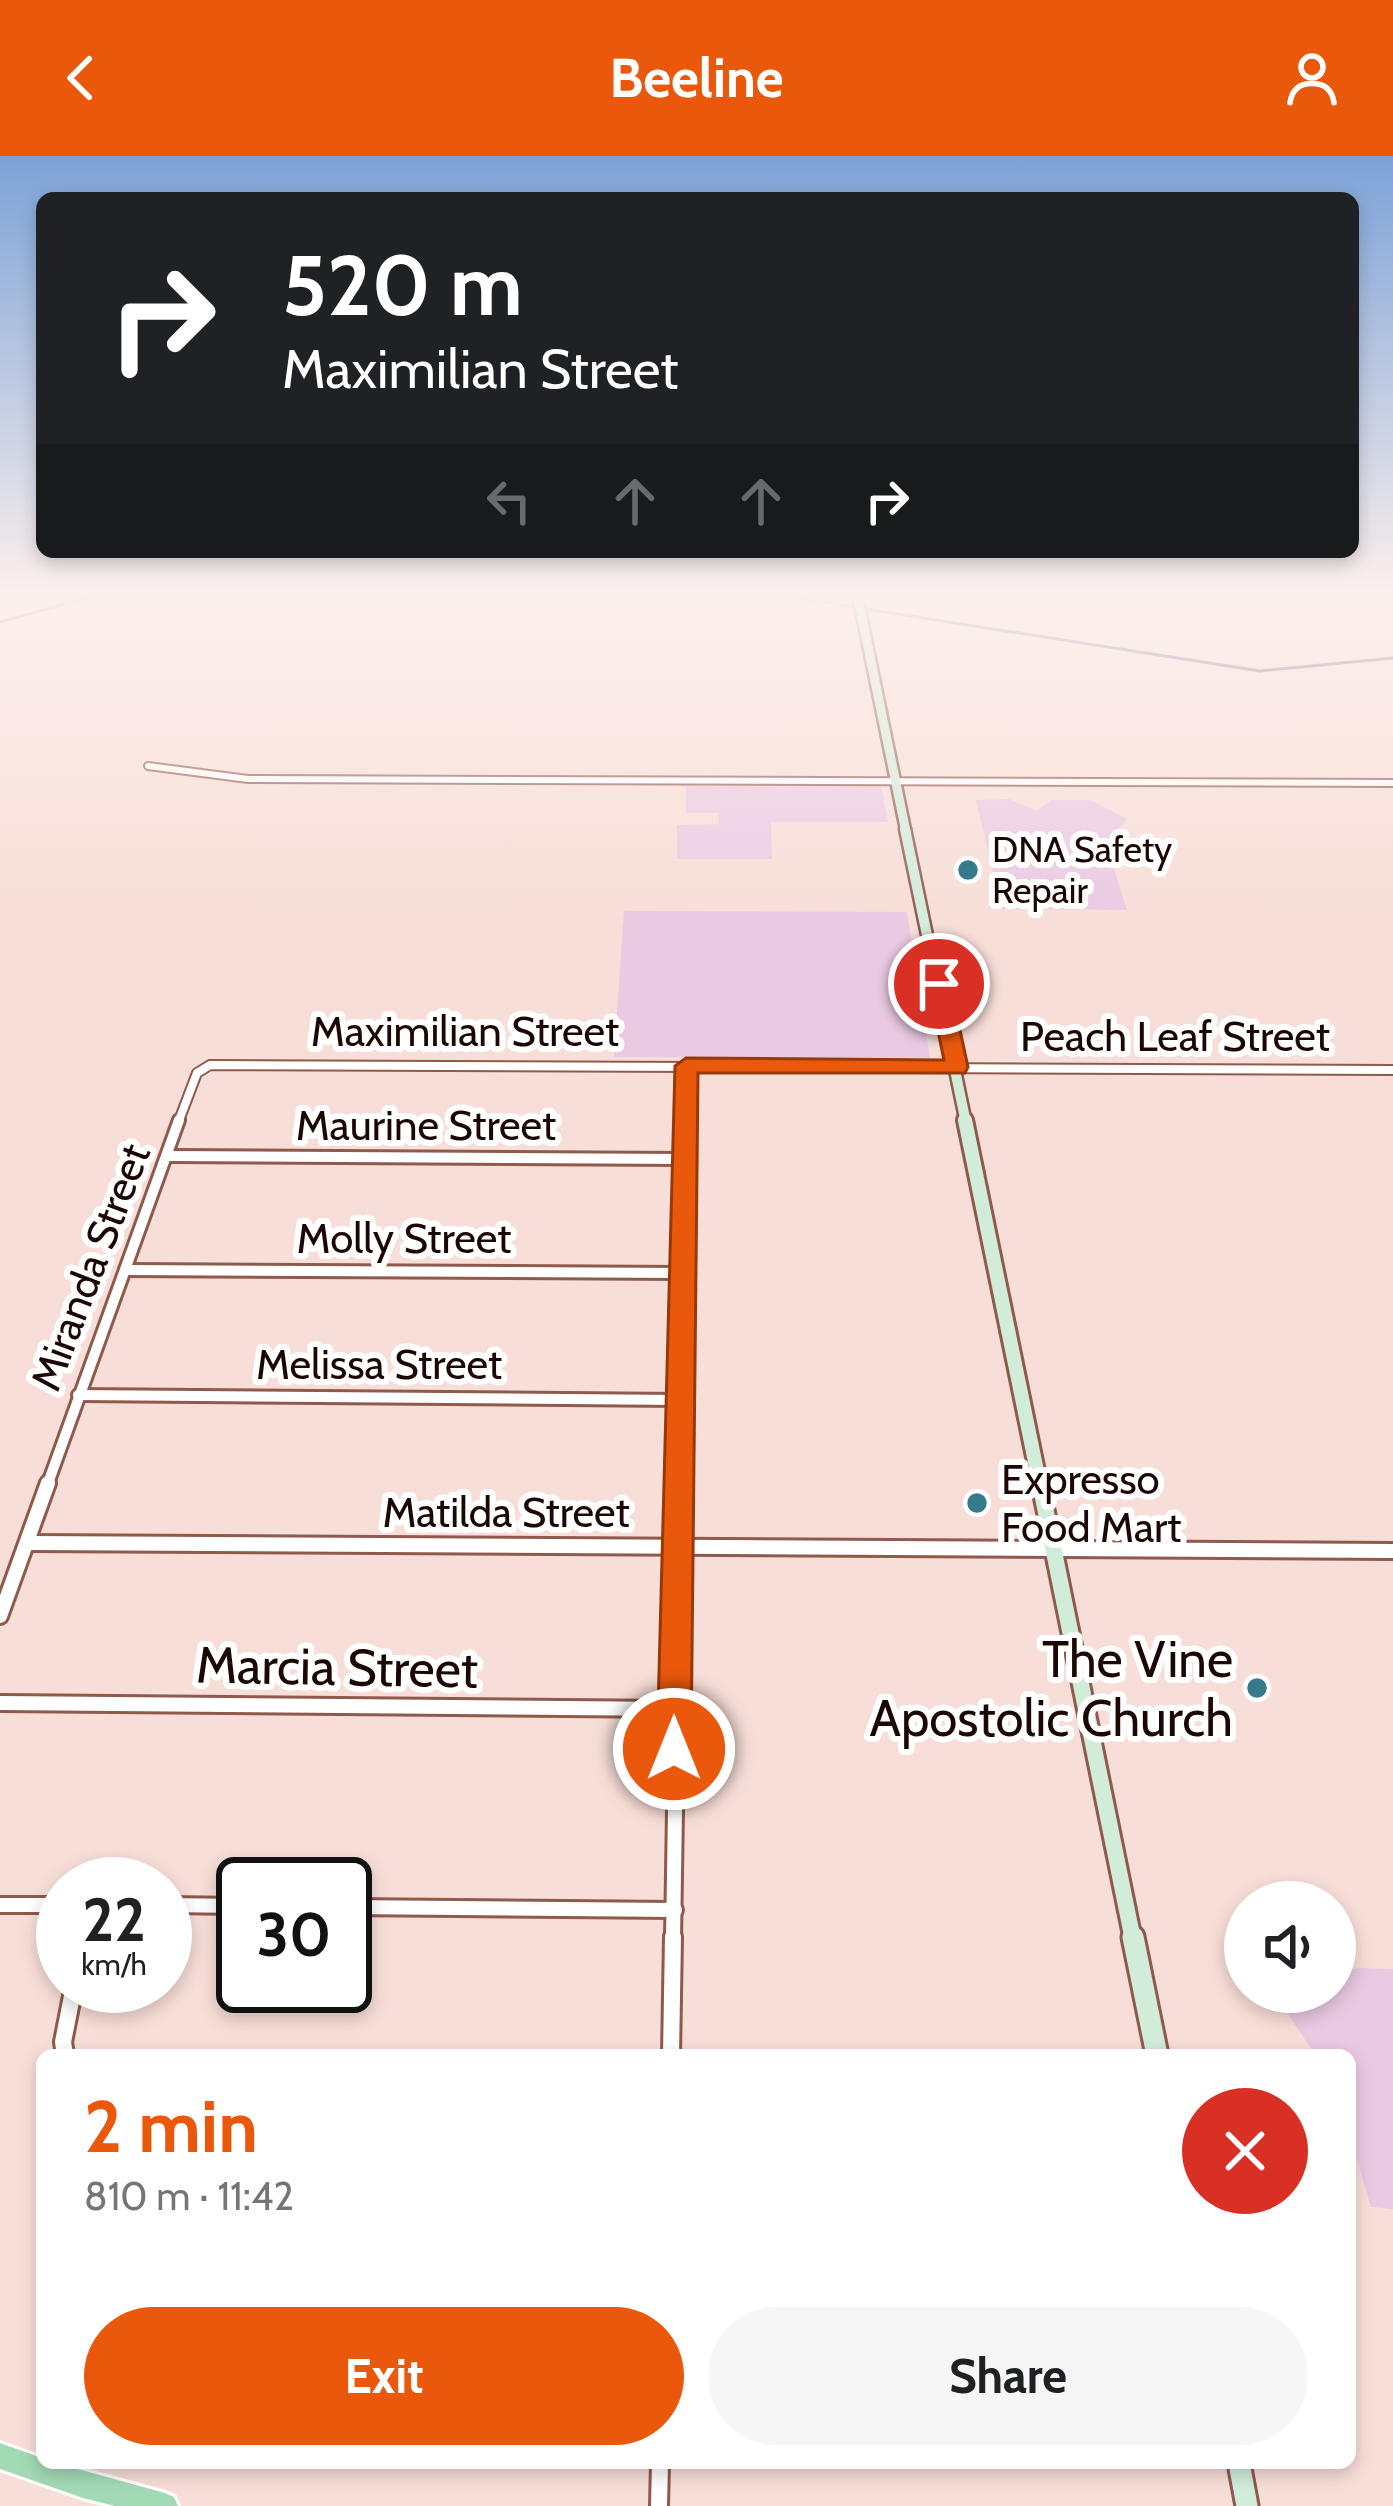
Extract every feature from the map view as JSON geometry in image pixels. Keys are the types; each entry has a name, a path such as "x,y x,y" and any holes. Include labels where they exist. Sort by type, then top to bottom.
{"main road":[{"path":"880,708 1156,2049"},
{"path":"0,2456 36,2469"},
{"path":"37,2469 165,2506"},
{"path":"1240,2469 1247,2506"}],"street":[{"path":"148,766 248,779 1393,783"},
{"name":"Maximilian Street","path":"195,1078 201,1069 224,1062 957,1067"},
{"path":"671,2049 686,1066"},
{"name":"Peach Leaf Street","path":"957,1067 1393,1070"},
{"name":"Miranda Street","path":"0,1616 195,1078"},
{"name":"Maurine Street","path":"168,1156 685,1159"},
{"name":"Molly Street","path":"125,1270 682,1273"},
{"name":"Melissa Street","path":"77,1395 680,1400"},
{"name":"Matilda Street","path":"28,1543 1393,1551"},
{"name":"Marcia Street","path":"0,1702 674,1709"},
{"path":"0,1905 36,1905"},
{"path":"372,1906 674,1910"},
{"path":"64,2049 69,2013"},
{"path":"659,2506 660,2469"}],"shaded area":[{"path":"881,785 888,822 771,822 772,859 677,859 677,825 719,824 718,813 686,813 686,786"},
{"path":"1009,799 1037,811 1051,800 1090,800 1127,819 1106,843 1127,910 1002,909 976,800"},
{"path":"624,911 907,912 930,1058 614,1057"},
{"path":"1356,1969 1393,1969 1393,2209 1371,2207 1356,2156 1356,2049 1311,2049 1288,2013 1356,2013"}],"place":[{"name":"DNA Safety Repair","path":"968,870"},
{"name":"Expresso Food Mart","path":"977,1503"},
{"name":"The Vine Apostolic Church","path":"1257,1688"}],"route":[{"path":"674,1749 686,1066 957,1067 939,984"}]}
